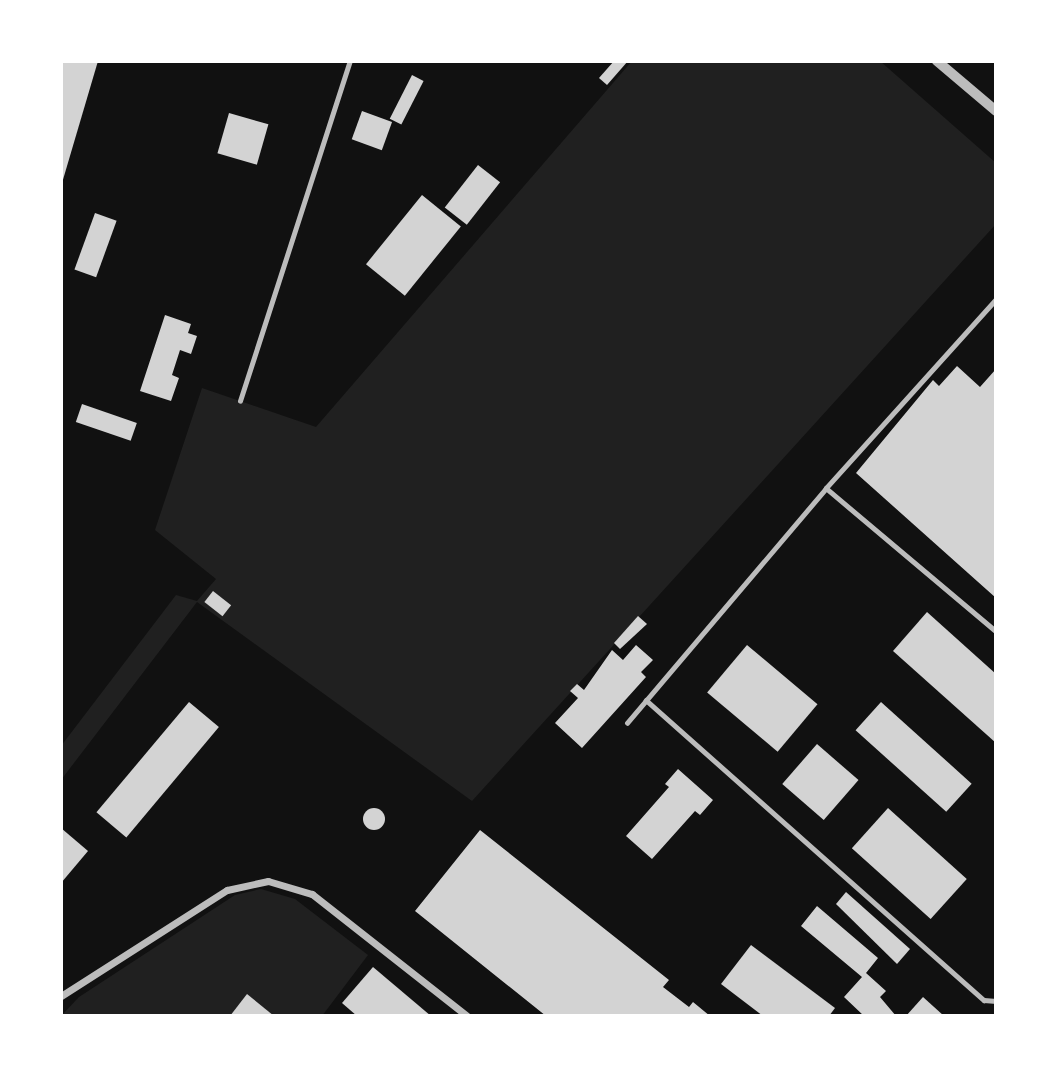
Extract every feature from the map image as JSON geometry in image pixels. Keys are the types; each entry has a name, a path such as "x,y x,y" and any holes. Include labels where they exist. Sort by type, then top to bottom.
{"street":[{"path":"937,61 996,111"},
{"path":"61,996 226,890 268,881 312,894 467,1016"}],"lane":[{"path":"240,401 350,61"},
{"path":"626,723 825,488 996,299"},
{"path":"825,488 996,631"},
{"path":"646,700 984,1000 996,1001"}],"shaded area":[{"path":"632,61 880,61 996,163 996,224 472,801 197,602 61,780 61,746 176,595 197,601 216,579 155,530 202,388 316,427"},
{"path":"261,889 295,899 368,955 322,1016 61,1016 79,997 235,895"}],"building":[{"path":"61,61 98,61 62,183 61,183"},
{"path":"614,61 628,61 607,85 599,78"},
{"path":"412,75 424,81 401,125 390,119"},
{"path":"362,111 392,122 382,150 352,139"},
{"path":"229,113 268,124 257,165 217,153"},
{"path":"478,165 500,182 467,225 445,208"},
{"path":"422,195 461,226 405,296 366,264"},
{"path":"95,213 117,221 96,277 74,269"},
{"path":"165,315 191,324 188,333 197,336 191,354 180,350 172,375 179,378 171,401 140,391"},
{"path":"957,366 980,387 996,369 996,598 856,473 933,380 939,386"},
{"path":"82,404 137,423 131,441 76,422"},
{"path":"213,591 231,605 223,616 204,602"},
{"path":"927,612 996,674 996,743 893,651"},
{"path":"638,616 647,624 620,649 614,643"},
{"path":"636,645 653,660 641,672 646,677 582,748 555,723 578,698 570,691 577,684 584,690 612,650 623,660"},
{"path":"747,645 817,704 778,752 707,692"},
{"path":"189,702 219,727 126,837 96,812"},
{"path":"881,702 972,784 946,812 856,730"},
{"path":"817,744 859,780 824,820 782,784"},
{"path":"678,769 713,800 700,815 695,811 652,859 626,836 669,787 665,784"},
{"path":"374,808 382,811 385,819 382,827 374,830 366,827 363,819 366,811"},
{"path":"888,808 967,879 931,919 852,848"},
{"path":"61,828 88,851 61,883"},
{"path":"480,830 669,980 663,987 689,1007 693,1002 710,1016 546,1016 415,911"},
{"path":"846,892 910,949 897,964 836,904"},
{"path":"817,906 878,958 866,973 886,991 880,997 896,1016 864,1016 844,997 862,977 801,926"},
{"path":"751,945 835,1008 829,1016 763,1016 721,984"},
{"path":"373,967 431,1016 357,1016 342,1003"},
{"path":"247,994 274,1016 230,1016"},
{"path":"923,997 944,1016 906,1016"}]}
